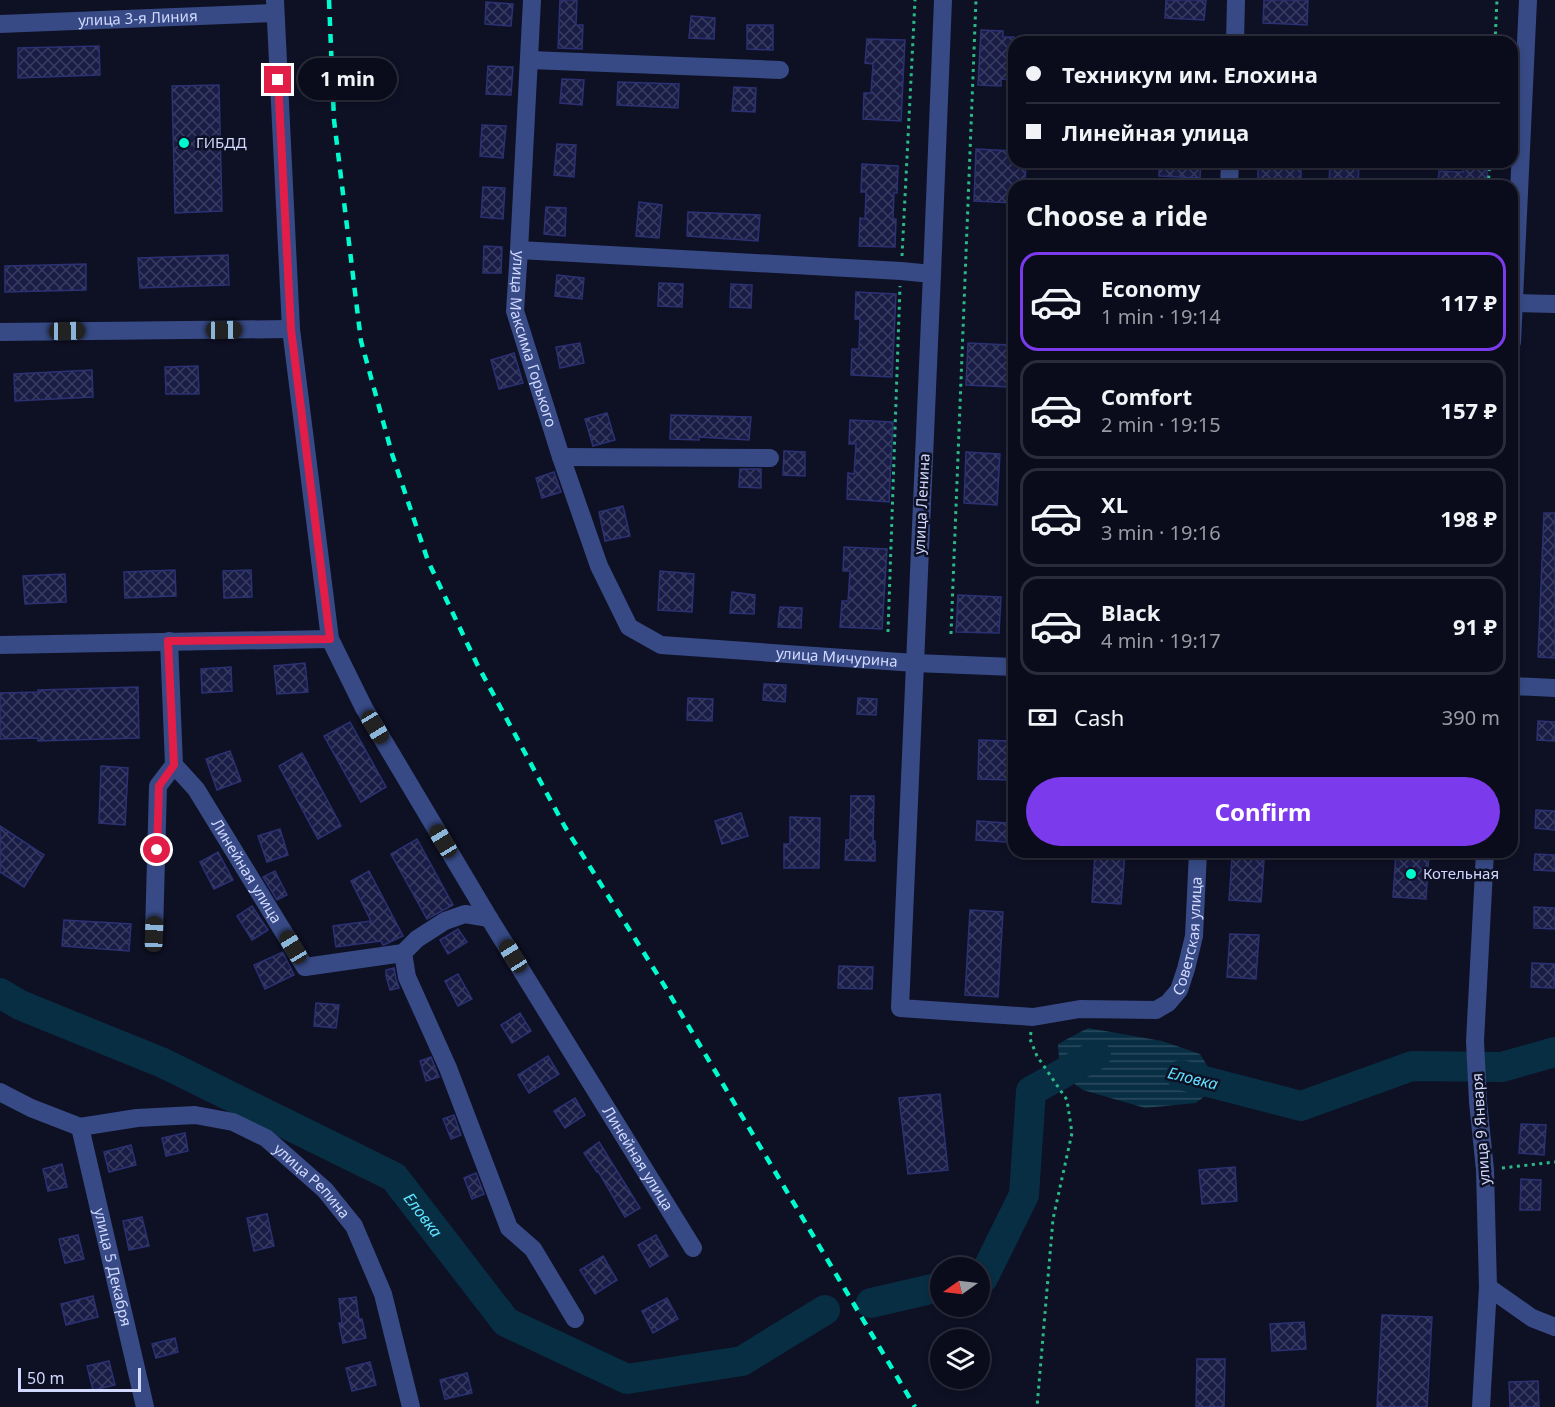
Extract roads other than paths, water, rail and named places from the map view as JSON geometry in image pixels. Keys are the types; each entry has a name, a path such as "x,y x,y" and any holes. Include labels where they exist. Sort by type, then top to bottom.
{"street":[{"name":"улица Максима Горького","path":"532,0 515,311 561,457 599,566 629,627 661,645"},
{"name":"улица Ленина","path":"943,0 900,1008 1033,1017"},
{"path":"1235,36 1236,0"},
{"path":"1518,216 1528,0"},
{"name":"улица 3-я Линия","path":"0,24 274,6"},
{"name":"Линейная улица","path":"274,6 291,329 330,639 364,708 489,918 693,1248"},
{"path":"530,60 780,70"},
{"path":"519,250 932,274"},
{"path":"1518,303 1555,304"},
{"path":"0,332 291,329"},
{"path":"561,457 770,458"},
{"path":"0,645 330,639"},
{"path":"154,934 159,786 174,765 168,641"},
{"name":"улица Мичурина","path":"661,645 915,663 1008,667"},
{"path":"1518,686 1555,688"},
{"name":"Линейная улица","path":"174,765 196,789 305,967 403,953"},
{"name":"Советская улица","path":"1033,1017 1080,1009 1156,1010 1168,1003 1179,990 1194,936 1198,858"},
{"name":"улица 9 Января","path":"1481,1407 1488,1287 1485,1170 1475,1041 1485,858"},
{"path":"489,918 465,914 445,921 417,939 403,953 407,976 460,1099 509,1228 533,1249 575,1319"},
{"path":"0,1092 31,1108 80,1127"},
{"name":"улица Репина","path":"80,1127 137,1118 195,1116 233,1122 266,1138 326,1190 354,1226 383,1294 411,1407"},
{"name":"улица 5 Декабря","path":"80,1127 145,1407"},
{"path":"1488,1287 1532,1318 1555,1327"}],"water":[{"path":"1088,1028 1162,1041 1200,1054 1219,1085 1196,1103 1145,1108 1083,1090 1060,1074 1058,1044"}],"waterway":[{"name":"Еловка","path":"0,993 20,1005 163,1063 394,1177 506,1322 627,1379 742,1361 825,1310"},
{"name":"Еловка","path":"1181,1075 1301,1106 1412,1066 1502,1067 1555,1052"},
{"name":"Еловка","path":"990,1264 1024,1195 1031,1091 1096,1055"},
{"name":"Еловка","path":"871,1303 930,1289"}],"railway":[{"path":"329,0 334,120 361,341 392,454 428,561 477,664 565,827 664,985 915,1407"}],"place":[{"name":"ГИБДД","path":"184,143"},
{"name":"Котельная","path":"1411,874"}]}
